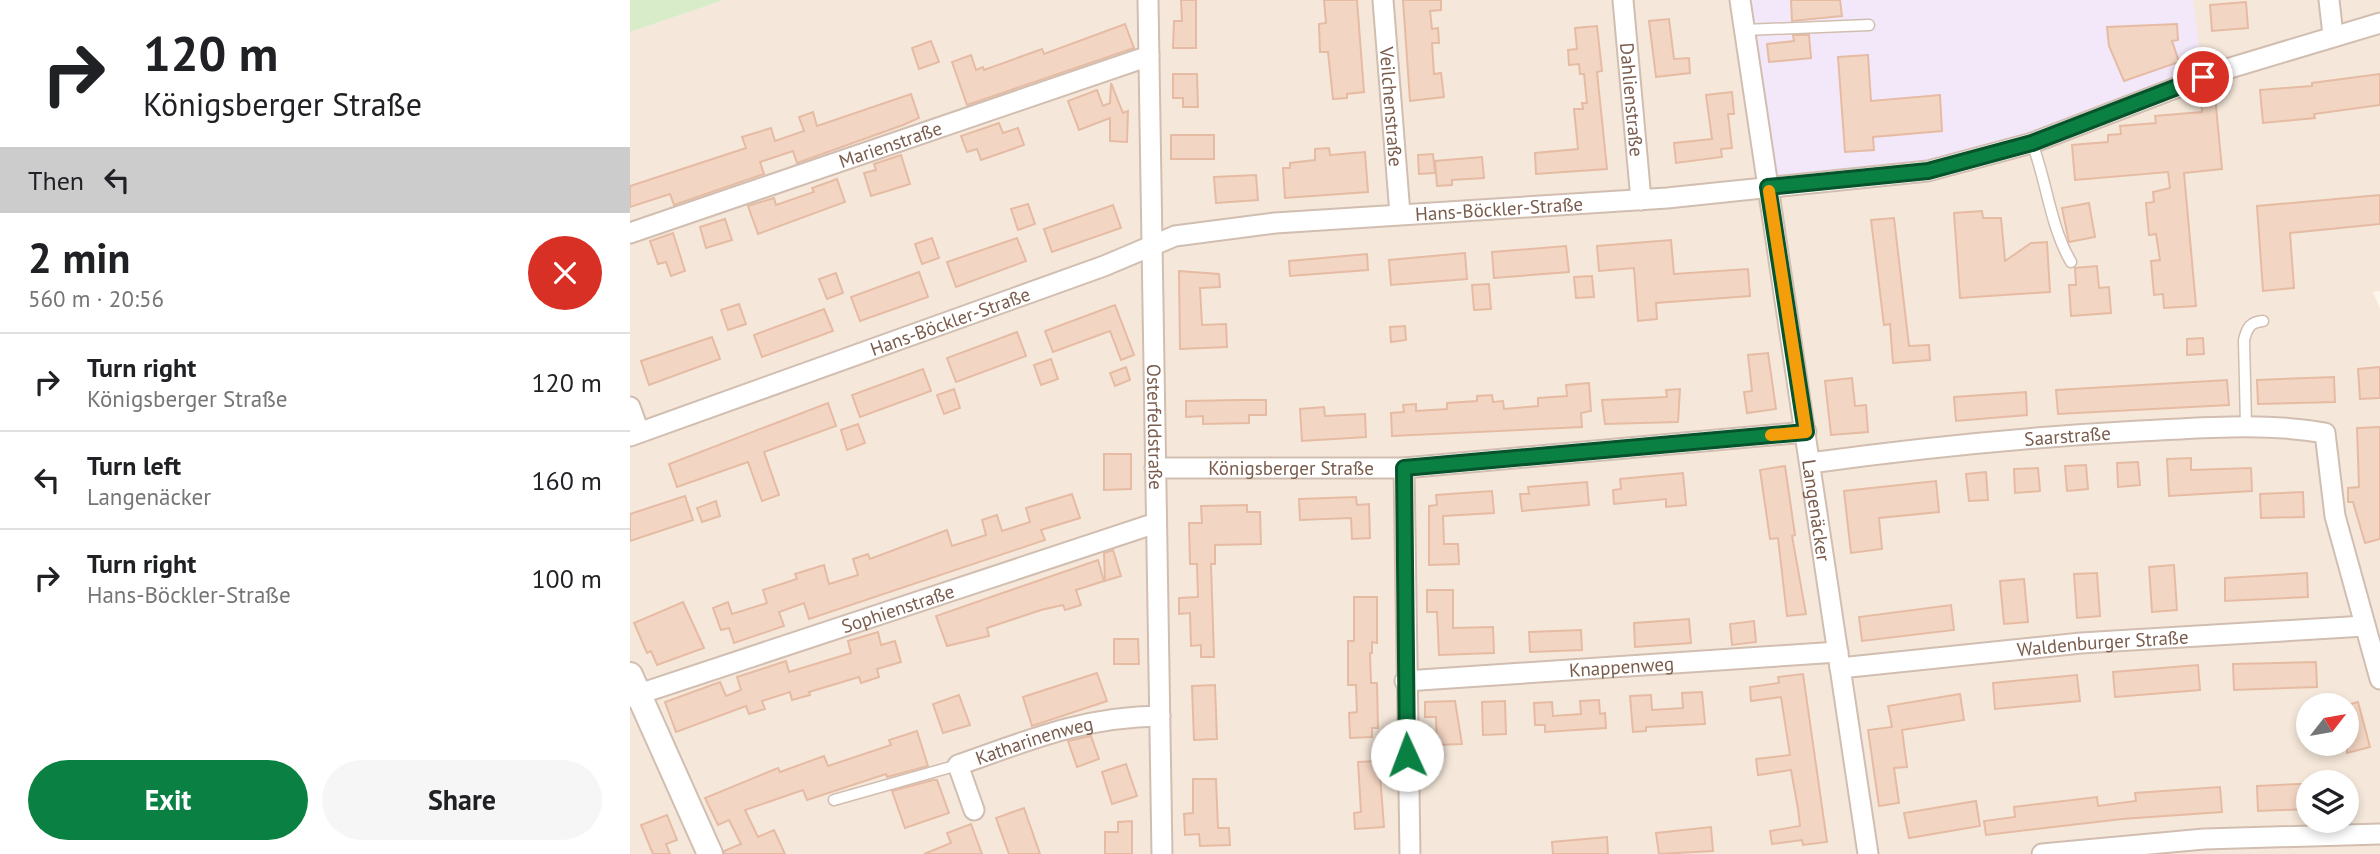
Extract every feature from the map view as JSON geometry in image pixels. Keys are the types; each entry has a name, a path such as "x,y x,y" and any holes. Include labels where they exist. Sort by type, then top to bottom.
{"street":[{"name":"Osterfeldstraße","path":"1148,0 1162,854"},
{"name":"Veilchenstraße","path":"1383,0 1400,214"},
{"name":"Dahlienstraße","path":"1623,0 1641,200"},
{"name":"Langenäcker","path":"1740,0 1868,854"},
{"path":"2329,0 2333,35"},
{"name":"Hans-Böckler-Straße","path":"635,434 1104,266 1175,236 1275,223 1641,200 1928,171 2032,143 2220,71 2380,23"},
{"name":"Marienstraße","path":"630,233 1149,56"},
{"path":"630,407 635,434"},
{"name":"Saarstraße","path":"1810,463 1986,442 2246,425 2282,426 2325,433 2334,516 2365,626"},
{"name":"Königsberger Straße","path":"1155,468 1404,468 1806,432"},
{"path":"1404,468 1405,681 1410,854"},
{"name":"Sophienstraße","path":"633,689 1156,523"},
{"path":"2365,626 2380,678"},
{"name":"Waldenburger Straße","path":"1839,660 2365,626"},
{"name":"Knappenweg","path":"1405,681 1839,660"},
{"path":"633,689 710,854"},
{"name":"Katharinenweg","path":"974,810 958,765 1075,724 1120,717 1160,716"},
{"path":"2042,854 2191,839 2380,834"},
{"path":"1861,854 1868,854"}],"lane":[{"path":"1744,30 1869,25"},
{"path":"2032,143 2042,169 2059,242 2071,262"},
{"path":"2246,425 2244,340 2246,329 2254,322 2263,321"},
{"path":"834,800 958,765"}],"shaded area":[{"path":"724,0 2380,0 2380,291 2373,292 2380,309 2380,854 630,854 630,32"},
{"path":"1740,0 2193,0 2203,77 1928,171 1768,187"}],"green space":[{"path":"630,0 724,0 630,32"}],"building":[{"path":"1181,0 1196,0 1196,48 1173,48 1174,21 1182,21"},
{"path":"1324,0 1357,0 1364,92 1347,94 1347,98 1333,99 1328,52 1320,52 1319,24 1326,23"},
{"path":"1403,0 1441,0 1441,10 1430,11 1432,29 1438,28 1439,43 1432,43 1434,74 1441,73 1444,97 1410,101"},
{"path":"1791,0 1840,0 1842,16 1792,21"},
{"path":"2246,2 2248,28 2212,31 2210,5"},
{"path":"1669,19 1674,59 1689,58 1690,73 1656,77 1649,21"},
{"path":"1125,24 1134,48 967,105 952,62 971,55 976,70 983,67 984,70 1042,49 1044,54"},
{"path":"2177,24 2178,40 2172,41 2179,62 2124,81 2109,46 2107,27"},
{"path":"1597,26 1602,71 1597,72 1607,169 1536,174 1535,153 1578,149 1574,109 1583,109 1582,103 1587,103 1584,74 1580,74 1579,64 1569,65 1568,50 1577,49 1575,28"},
{"path":"1793,35 1809,35 1811,58 1769,62 1767,44 1794,41"},
{"path":"931,41 939,62 919,69 912,48"},
{"path":"1868,55 1871,101 1940,95 1942,131 1873,137 1874,150 1845,152 1838,57"},
{"path":"1173,74 1197,74 1198,107 1183,107 1183,98 1173,98"},
{"path":"2380,74 2380,105 2314,114 2315,118 2263,123 2260,90 2312,86 2312,83"},
{"path":"1111,83 1123,113 1128,111 1127,142 1110,141 1110,118 1079,130 1068,101 1097,90 1103,106 1110,103"},
{"path":"1732,92 1734,114 1728,114 1732,148 1721,149 1722,157 1676,163 1674,143 1712,139 1706,95"},
{"path":"911,94 919,118 903,125 797,163 793,151 760,162 764,174 674,205 670,194 630,207 630,186 746,148 742,137 771,128 775,141 804,131 799,117 813,112 817,126"},
{"path":"2215,96 2222,169 2184,173 2196,306 2164,308 2163,294 2154,295 2151,261 2160,260 2156,234 2149,235 2146,203 2154,202 2153,192 2170,188 2168,172 2075,180 2072,145 2108,142 2108,135 2121,134 2120,126 2156,123 2155,116 2202,112 2201,97"},
{"path":"999,123 1003,133 1018,128 1024,145 981,160 977,149 967,152 961,136"},
{"path":"1171,135 1214,135 1214,159 1171,159"},
{"path":"1329,148 1330,155 1365,152 1368,192 1285,198 1283,168 1290,168 1290,163 1315,160 1315,149"},
{"path":"1433,154 1435,173 1419,174 1418,155"},
{"path":"901,155 910,184 871,196 864,173 876,170 874,164"},
{"path":"1482,157 1484,178 1452,180 1452,185 1437,186 1435,161"},
{"path":"1256,175 1258,200 1216,203 1214,177"},
{"path":"837,179 845,202 758,234 748,206 774,198 776,205 814,192 812,188"},
{"path":"2380,195 2380,224 2290,233 2294,288 2263,291 2257,206"},
{"path":"2089,203 2095,237 2069,242 2062,208"},
{"path":"1028,204 1035,224 1018,230 1011,209"},
{"path":"1113,205 1121,228 1052,252 1044,229"},
{"path":"1982,211 1983,218 2001,218 2005,261 2031,243 2047,242 2050,292 1960,298 1954,213"},
{"path":"1894,218 1909,346 1929,345 1930,360 1893,363 1890,324 1884,325 1871,220"},
{"path":"725,219 732,240 706,248 700,227"},
{"path":"673,233 685,271 671,276 666,262 658,264 650,241"},
{"path":"932,238 939,258 922,264 915,244"},
{"path":"1017,238 1026,261 956,287 947,262"},
{"path":"1671,240 1674,274 1748,269 1750,296 1656,303 1657,319 1638,321 1634,268 1599,271 1597,246"},
{"path":"1566,246 1569,272 1494,278 1492,252"},
{"path":"1465,253 1467,279 1391,285 1389,260"},
{"path":"1367,254 1368,270 1290,276 1289,261"},
{"path":"2097,266 2099,288 2109,287 2111,313 2071,316 2069,285 2076,285 2075,268"},
{"path":"1179,271 1219,274 1220,287 1200,288 1202,325 1226,324 1227,347 1180,349"},
{"path":"919,272 928,297 860,321 851,297"},
{"path":"836,273 843,293 827,299 819,279"},
{"path":"1592,276 1594,297 1576,298 1574,277"},
{"path":"1489,284 1491,309 1474,310 1472,285"},
{"path":"739,304 746,324 728,330 721,310"},
{"path":"1115,305 1134,355 1121,360 1110,331 1053,352 1045,331"},
{"path":"824,309 833,331 762,357 754,335"},
{"path":"1405,326 1406,340 1391,342 1390,327"},
{"path":"1017,332 1026,356 956,382 947,358"},
{"path":"712,337 720,359 649,385 641,361"},
{"path":"2203,338 2204,354 2187,355 2187,339"},
{"path":"1768,353 1776,409 1747,413 1744,392 1752,391 1748,355"},
{"path":"1051,359 1058,379 1041,385 1034,365"},
{"path":"1126,367 1130,380 1115,386 1110,373"},
{"path":"2380,367 2380,398 2360,399 2358,369"},
{"path":"923,369 931,391 860,417 852,395"},
{"path":"2334,377 2335,402 2258,404 2257,380"},
{"path":"1852,378 1855,406 1866,405 1868,432 1831,435 1825,381"},
{"path":"2227,380 2229,405 2058,414 2056,390"},
{"path":"1589,383 1591,411 1581,413 1582,427 1392,436 1391,413 1404,412 1403,405 1416,404 1416,411 1447,409 1447,403 1477,401 1477,396 1492,395 1493,402 1503,401 1504,409 1538,406 1538,398 1567,396 1566,385"},
{"path":"954,389 960,408 944,414 937,395"},
{"path":"1680,389 1678,422 1605,424 1602,400 1667,397 1666,390"},
{"path":"2026,392 2027,415 1956,421 1954,397"},
{"path":"1266,400 1266,415 1249,415 1249,423 1203,424 1203,416 1186,417 1186,401"},
{"path":"828,403 836,426 764,452 779,495 762,501 748,462 677,487 669,464"},
{"path":"1324,407 1325,416 1365,414 1366,437 1302,441 1300,409"},
{"path":"858,424 865,443 847,450 841,430"},
{"path":"2380,427 2380,539 2365,543 2353,502 2348,502 2348,488 2359,487 2357,428"},
{"path":"1104,454 1131,454 1131,489 1104,490"},
{"path":"2191,458 2191,470 2251,468 2252,491 2169,496 2167,459"},
{"path":"2138,462 2140,485 2118,487 2117,463"},
{"path":"2086,465 2088,489 2067,491 2065,466"},
{"path":"1785,466 1795,535 1792,536 1806,614 1787,616 1778,538 1770,539 1760,470"},
{"path":"2038,468 2040,491 2015,493 2014,469"},
{"path":"1986,472 1988,500 1969,501 1966,474"},
{"path":"1683,473 1686,505 1666,507 1666,499 1614,504 1613,490 1621,489 1620,479"},
{"path":"1936,481 1939,512 1879,518 1882,549 1851,553 1844,491"},
{"path":"1587,482 1589,505 1522,511 1520,494 1529,494 1528,487"},
{"path":"1492,491 1494,513 1443,516 1444,544 1458,544 1459,564 1429,565 1429,506 1437,505 1436,495"},
{"path":"2303,492 2304,517 2261,518 2260,494"},
{"path":"1072,494 1080,518 1041,530 1045,540 809,619 804,603 779,612 784,626 734,643 729,628 721,630 713,608 728,602 732,614 767,603 763,590 797,579 795,574 824,565 829,584 858,575 853,559 868,554 870,559 947,530 952,546 986,535 982,520 997,515 1002,531 1030,522 1026,508"},
{"path":"685,496 693,520 630,541 630,514"},
{"path":"1356,497 1357,505 1369,504 1370,538 1352,539 1351,518 1300,520 1299,499"},
{"path":"716,501 720,516 702,522 697,508"},
{"path":"1247,505 1247,512 1260,512 1261,544 1215,545 1215,564 1211,564 1214,657 1201,657 1201,645 1191,646 1190,613 1179,614 1179,598 1198,597 1197,564 1190,564 1189,523 1202,523 1201,506"},
{"path":"1113,550 1121,576 1105,581 1104,553"},
{"path":"1098,560 1104,581 1076,590 1081,605 1065,610 1063,605 1041,610 987,628 989,636 947,646 936,616"},
{"path":"2174,565 2177,610 2152,612 2149,567"},
{"path":"2097,573 2100,616 2077,618 2074,574"},
{"path":"2307,573 2308,597 2225,601 2225,578"},
{"path":"2024,579 2028,622 2004,624 2000,581"},
{"path":"1427,590 1453,590 1453,628 1493,627 1494,653 1439,655 1437,612 1427,612"},
{"path":"1354,597 1377,597 1377,643 1372,642 1370,653 1371,683 1377,683 1378,728 1372,728 1372,737 1350,738 1349,713 1357,712 1356,685 1348,685 1348,641 1354,641"},
{"path":"683,602 704,648 657,665 651,651 647,653 634,623"},
{"path":"1951,605 1954,630 1862,641 1859,617"},
{"path":"1689,619 1691,643 1635,647 1634,623"},
{"path":"1754,621 1756,642 1732,645 1730,624"},
{"path":"1581,630 1582,650 1530,652 1529,632"},
{"path":"878,632 881,645 895,641 901,662 877,669 879,677 861,683 859,677 792,700 790,692 762,701 765,709 749,714 746,706 676,732 665,702 720,682 726,696 741,690 737,677 786,661 789,672 851,653 848,641"},
{"path":"1114,639 1138,639 1139,664 1114,664"},
{"path":"2316,662 2317,687 2234,690 2233,664"},
{"path":"2198,665 2200,690 2115,697 2113,672"},
{"path":"1097,673 1107,701 1032,726 1023,697"},
{"path":"1803,674 1827,842 1803,845 1802,840 1772,844 1770,831 1800,826 1798,809 1791,770 1758,775 1756,759 1790,755 1781,697 1751,701 1750,687 1779,683 1778,677"},
{"path":"2077,675 2080,701 1995,709 1993,683"},
{"path":"1215,685 1217,739 1194,740 1192,686"},
{"path":"1702,692 1705,724 1646,727 1646,731 1633,732 1630,696 1651,695 1652,710 1683,708 1682,693"},
{"path":"1960,694 1964,720 1902,730 1907,767 1894,768 1899,803 1879,806 1868,730 1892,727 1888,706"},
{"path":"959,695 970,725 943,733 933,704"},
{"path":"1599,700 1600,714 1605,713 1606,728 1545,732 1545,725 1535,725 1534,703 1552,702 1553,716 1581,714 1580,701"},
{"path":"1455,701 1462,744 1437,745 1436,717 1425,717 1425,702"},
{"path":"1505,701 1506,734 1483,735 1482,702"},
{"path":"2359,706 2370,747 2359,750"},
{"path":"917,731 928,766 887,777 886,774 807,800 803,790 745,810 758,837 774,830 785,854 725,854 724,851 741,844 729,820 718,825 705,798 778,768 780,772 824,756 828,766 891,745 889,740"},
{"path":"1091,736 1099,759 1077,767 1068,741"},
{"path":"1379,761 1384,827 1355,829 1354,813 1361,812 1358,762"},
{"path":"1126,764 1137,796 1112,804 1102,772"},
{"path":"1193,779 1216,779 1218,828 1229,828 1230,845 1200,846 1199,834 1185,835 1184,814 1193,813"},
{"path":"937,780 949,813 905,828 892,791"},
{"path":"2296,784 2296,809 2258,811 2257,786"},
{"path":"2220,787 2222,812 2122,819 1986,835 1984,821 2015,817 2014,807 2097,797 2098,806 2136,801 2135,793"},
{"path":"1976,801 1980,826 1909,838 1904,813"},
{"path":"1024,808 1040,854 1009,854 996,818"},
{"path":"667,815 677,840 666,844 670,854 653,854 641,825"},
{"path":"1132,821 1132,854 1105,854 1105,832 1118,832 1118,822"},
{"path":"971,824 982,854 924,854 951,843 947,833"},
{"path":"1711,827 1713,851 1659,854 1656,833"},
{"path":"1607,837 1608,854 1553,854 1552,842"}],"slow traffic":[{"path":"1769,191 1806,432 1771,435"}],"route":[{"path":"1407,755 1404,468 1806,432 1768,187 1928,171 2032,143 2203,77"}]}
